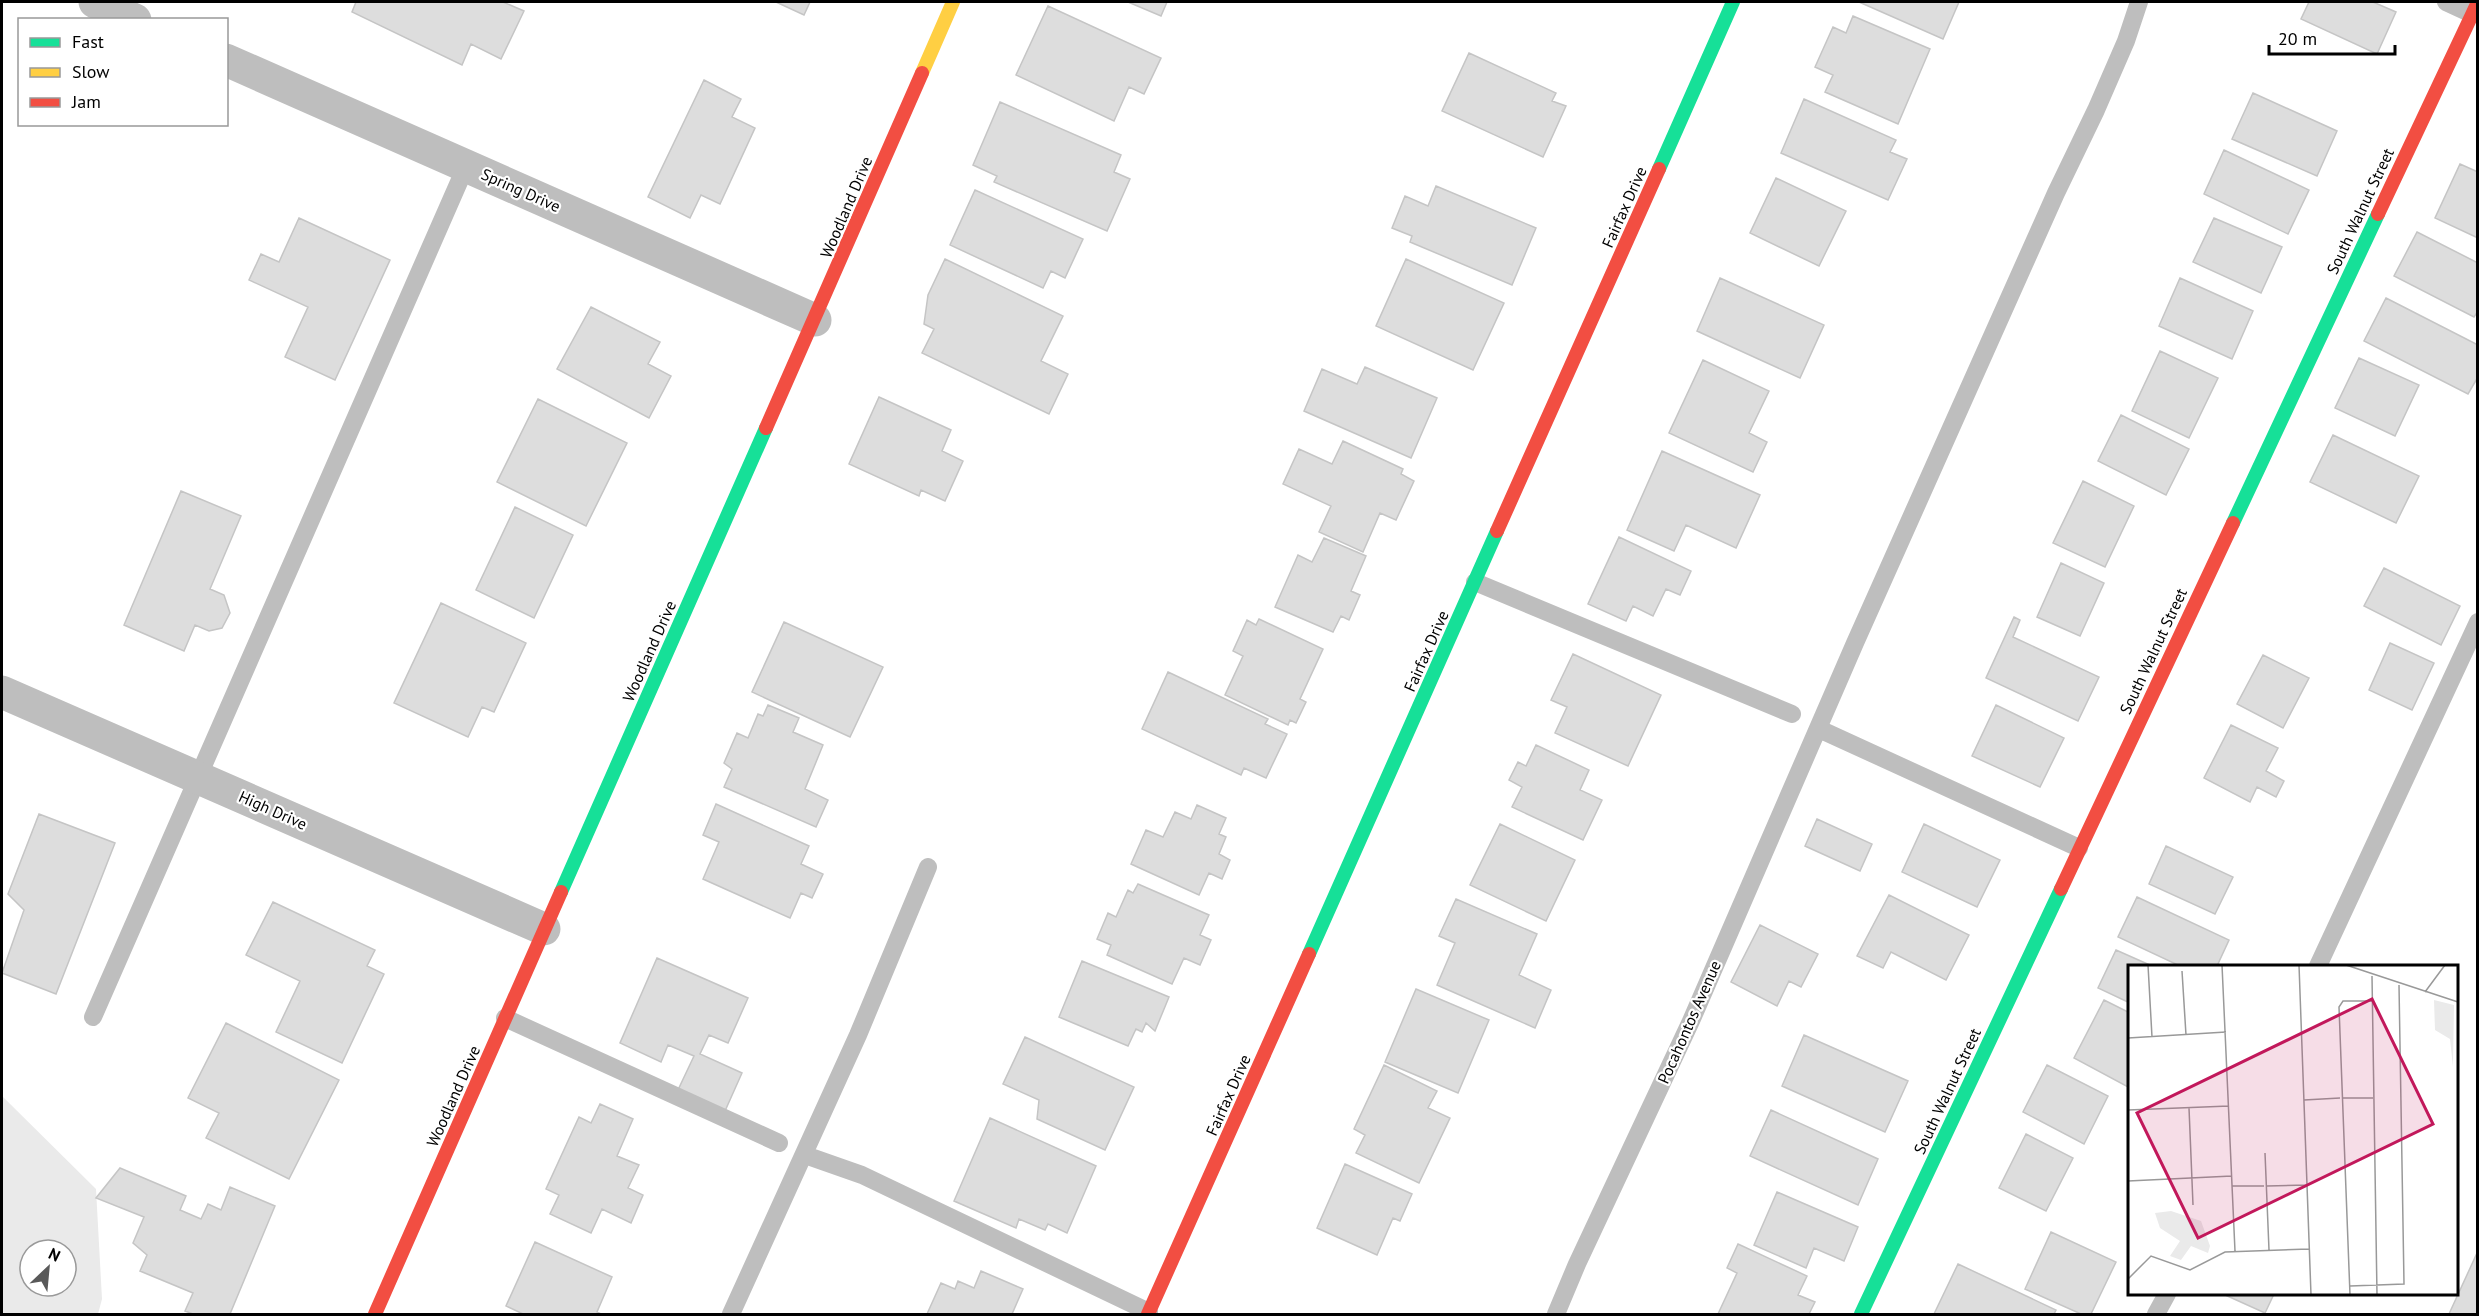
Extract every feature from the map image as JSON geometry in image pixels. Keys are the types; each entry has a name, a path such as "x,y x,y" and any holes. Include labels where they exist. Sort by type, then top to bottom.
{"street":[{"path":"95,2 131,18"},
{"name":"Woodland Drive","path":"375,1314 815,320 953,2"},
{"name":"Fairfax Drive","path":"1149,1313 1733,2"},
{"name":"South Walnut Street","path":"1861,1314 2475,8"},
{"name":"Spring Drive","path":"228,61 815,320"},
{"name":"High Drive","path":"2,692 544,928"}],"lane":[{"name":"Pocahontos Avenue","path":"1556,1314 1582,1253 1691,1021 1855,643 2056,193 2096,110 2126,41 2139,2"},
{"path":"2446,2 2475,8"},
{"path":"93,1017 466,166"},
{"path":"1475,582 1792,714"},
{"path":"2318,965 2478,622"},
{"path":"1819,729 2079,848"},
{"path":"731,1314 805,1155 928,867"},
{"path":"505,1018 779,1143"},
{"path":"805,1155 862,1175 1149,1313"},
{"path":"2157,1314 2166,1295"}],"shaded area":[{"path":"2,1096 96,1189 102,1299 98,1314 2,1314"}],"building":[{"path":"356,2 503,2 524,11 501,59 471,44 462,65 352,12"},
{"path":"776,2 810,2 804,15"},
{"path":"1128,2 1167,2 1161,16"},
{"path":"1859,2 1959,2 1943,39"},
{"path":"2309,2 2373,2 2396,12 2377,54 2301,19"},
{"path":"1048,6 1161,58 1144,94 1129,87 1114,121 1016,75"},
{"path":"1853,16 1930,49 1898,124 1825,92 1833,75 1815,67 1833,27 1846,33"},
{"path":"1469,53 1556,93 1552,101 1566,106 1543,157 1442,111"},
{"path":"704,80 741,99 732,117 755,128 720,204 701,195 690,218 648,197"},
{"path":"2253,93 2337,131 2317,176 2232,139"},
{"path":"1804,99 1896,140 1890,152 1907,159 1888,200 1781,153"},
{"path":"1000,102 1121,155 1114,172 1130,179 1107,231 994,182 997,176 973,165"},
{"path":"2224,150 2309,190 2288,234 2204,194"},
{"path":"2460,164 2478,172 2478,238 2435,218"},
{"path":"1776,178 1846,211 1819,266 1750,233"},
{"path":"1436,186 1536,228 1512,285 1410,242 1412,236 1392,228 1405,196 1428,206"},
{"path":"975,190 1083,239 1065,278 1051,271 1043,288 950,245"},
{"path":"299,218 390,260 335,380 285,357 308,307 249,280 261,254 279,262"},
{"path":"2214,218 2282,247 2261,293 2193,262"},
{"path":"2417,232 2478,263 2478,311 2474,317 2394,276"},
{"path":"945,259 1063,316 1041,361 1068,374 1049,414 922,353 934,329 924,324 928,295"},
{"path":"1406,259 1504,303 1473,370 1376,326"},
{"path":"1720,278 1824,325 1800,378 1697,331"},
{"path":"2180,278 2253,311 2232,359 2159,326"},
{"path":"2386,298 2478,345 2478,377 2468,394 2364,341"},
{"path":"591,307 660,342 648,364 671,376 649,418 557,369"},
{"path":"2160,351 2218,378 2189,438 2132,411"},
{"path":"2359,358 2419,385 2395,436 2335,408"},
{"path":"1703,360 1769,391 1749,433 1767,442 1753,472 1669,433"},
{"path":"1365,367 1437,398 1411,458 1304,411 1322,369 1357,384"},
{"path":"879,397 951,430 942,451 963,461 945,501 921,490 919,496 849,464"},
{"path":"538,399 627,443 586,526 497,482"},
{"path":"2121,415 2189,449 2166,495 2098,461"},
{"path":"2333,435 2419,476 2396,523 2310,482"},
{"path":"1343,441 1403,469 1401,474 1414,481 1396,520 1380,513 1363,552 1319,532 1331,506 1283,484 1299,449 1332,464"},
{"path":"1662,451 1760,495 1736,548 1686,525 1674,551 1627,530"},
{"path":"2083,481 2134,506 2105,567 2053,543"},
{"path":"181,491 241,516 210,589 224,595 230,613 222,628 209,631 195,625 184,651 124,625"},
{"path":"515,507 573,535 534,618 476,590"},
{"path":"1619,537 1691,571 1680,595 1666,589 1653,616 1633,606 1626,621 1588,604"},
{"path":"1324,538 1366,556 1351,591 1360,595 1349,620 1341,616 1333,632 1275,607 1298,555 1312,562"},
{"path":"2061,563 2104,583 2080,636 2037,617"},
{"path":"2384,568 2460,606 2441,645 2364,606"},
{"path":"441,603 526,643 494,712 482,707 468,737 394,703"},
{"path":"2014,617 2020,620 2013,637 2099,677 2078,721 1986,678"},
{"path":"1259,619 1323,649 1300,699 1306,702 1296,723 1290,720 1288,725 1225,695 1243,656 1233,651 1247,620 1256,625"},
{"path":"784,622 883,667 850,737 752,692"},
{"path":"2390,643 2434,663 2412,710 2369,690"},
{"path":"1573,654 1661,695 1628,766 1555,733 1567,707 1551,700"},
{"path":"2263,655 2309,678 2283,728 2237,704"},
{"path":"1168,672 1268,719 1265,724 1287,734 1266,778 1244,768 1241,775 1142,729"},
{"path":"768,705 799,718 793,732 823,745 805,789 828,800 816,827 724,787 732,769 724,763 737,733 748,738 758,714 763,716"},
{"path":"1996,705 2064,738 2040,787 1972,756"},
{"path":"2231,725 2278,748 2266,771 2284,781 2276,797 2257,787 2250,802 2204,778"},
{"path":"1536,745 1589,770 1580,790 1602,800 1583,840 1512,807 1522,787 1509,780 1518,762 1526,766"},
{"path":"716,804 809,846 801,864 823,874 812,898 801,893 790,918 703,879 719,842 703,835"},
{"path":"1197,805 1226,818 1219,834 1226,837 1219,854 1230,860 1222,879 1209,873 1199,895 1131,864 1146,830 1163,837 1175,812 1191,819"},
{"path":"39,814 115,843 56,994 2,973 24,910 8,894"},
{"path":"1817,819 1872,844 1860,871 1805,846"},
{"path":"1500,824 1575,860 1546,921 1470,885"},
{"path":"1924,824 2000,860 1977,907 1902,872"},
{"path":"2166,846 2233,877 2215,914 2149,884"},
{"path":"1138,884 1209,915 1200,935 1211,940 1200,965 1184,958 1172,984 1107,955 1111,945 1097,939 1108,913 1116,917 1128,890 1133,893"},
{"path":"1889,895 1969,935 1946,980 1891,952 1883,968 1857,956"},
{"path":"2137,897 2229,940 2217,965 2178,965 2118,937"},
{"path":"1456,899 1537,934 1519,975 1551,990 1535,1028 1437,985 1455,943 1439,936"},
{"path":"273,902 375,950 367,966 384,974 342,1063 276,1032 300,981 246,955"},
{"path":"1760,925 1818,954 1801,987 1789,981 1777,1006 1731,982"},
{"path":"2116,950 2150,965 2128,965 2128,1002 2098,988"},
{"path":"657,958 748,998 728,1043 709,1035 700,1054 742,1073 725,1111 678,1090 694,1056 668,1045 661,1062 620,1043"},
{"path":"1082,961 1169,997 1155,1031 1146,1023 1142,1032 1136,1029 1128,1046 1059,1017"},
{"path":"1416,989 1489,1020 1458,1093 1385,1062"},
{"path":"2104,1000 2128,1012 2128,1087 2074,1058"},
{"path":"226,1023 339,1080 289,1179 206,1138 219,1113 188,1098"},
{"path":"1804,1035 1908,1081 1885,1132 1782,1086"},
{"path":"1025,1037 1134,1087 1105,1150 1037,1119 1039,1100 1003,1084"},
{"path":"1384,1065 1437,1091 1428,1108 1450,1118 1419,1183 1356,1153 1365,1135 1354,1129"},
{"path":"2047,1065 2108,1096 2084,1144 2023,1112"},
{"path":"600,1104 633,1119 617,1156 639,1165 628,1188 643,1195 631,1223 602,1209 591,1233 550,1214 559,1195 546,1189 579,1117 591,1123"},
{"path":"1771,1110 1878,1159 1858,1205 1750,1156"},
{"path":"990,1118 1096,1166 1067,1233 1048,1224 1045,1230 1019,1219 1016,1228 954,1201"},
{"path":"2026,1134 2073,1158 2046,1211 1999,1188"},
{"path":"1345,1164 1412,1194 1400,1221 1393,1218 1377,1255 1317,1228"},
{"path":"120,1168 186,1196 180,1210 201,1219 208,1204 221,1210 230,1187 275,1206 230,1314 193,1314 185,1311 193,1293 140,1271 147,1255 133,1243 144,1217 96,1198"},
{"path":"1777,1192 1858,1227 1844,1261 1814,1248 1806,1268 1754,1245"},
{"path":"2051,1232 2116,1262 2091,1314 2081,1314 2025,1289"},
{"path":"535,1242 612,1277 597,1312 601,1314 523,1314 506,1306"},
{"path":"1738,1244 1807,1276 1798,1295 1815,1302 1809,1314 1718,1314 1737,1273 1727,1268"},
{"path":"2477,1253 2478,1314 2449,1314"},
{"path":"1958,1264 2056,1310 2054,1314 1934,1314"},
{"path":"981,1271 1023,1289 1012,1314 927,1314 941,1283 955,1289 958,1281 974,1288"},
{"path":"2225,1295 2274,1295 2265,1313"}],"traffic: fast":[{"path":"1659,169 1733,2"},
{"path":"2233,523 2378,214"},
{"path":"561,892 766,428"},
{"path":"1309,954 1497,531"},
{"path":"1861,1314 2061,889"}],"traffic: slow":[{"path":"922,73 953,2"}],"traffic: jam":[{"path":"2378,214 2478,2"},
{"path":"766,428 922,73"},
{"path":"1497,531 1659,169"},
{"path":"2061,889 2233,523"},
{"path":"375,1314 561,892"},
{"path":"1148,1314 1309,954"}]}
